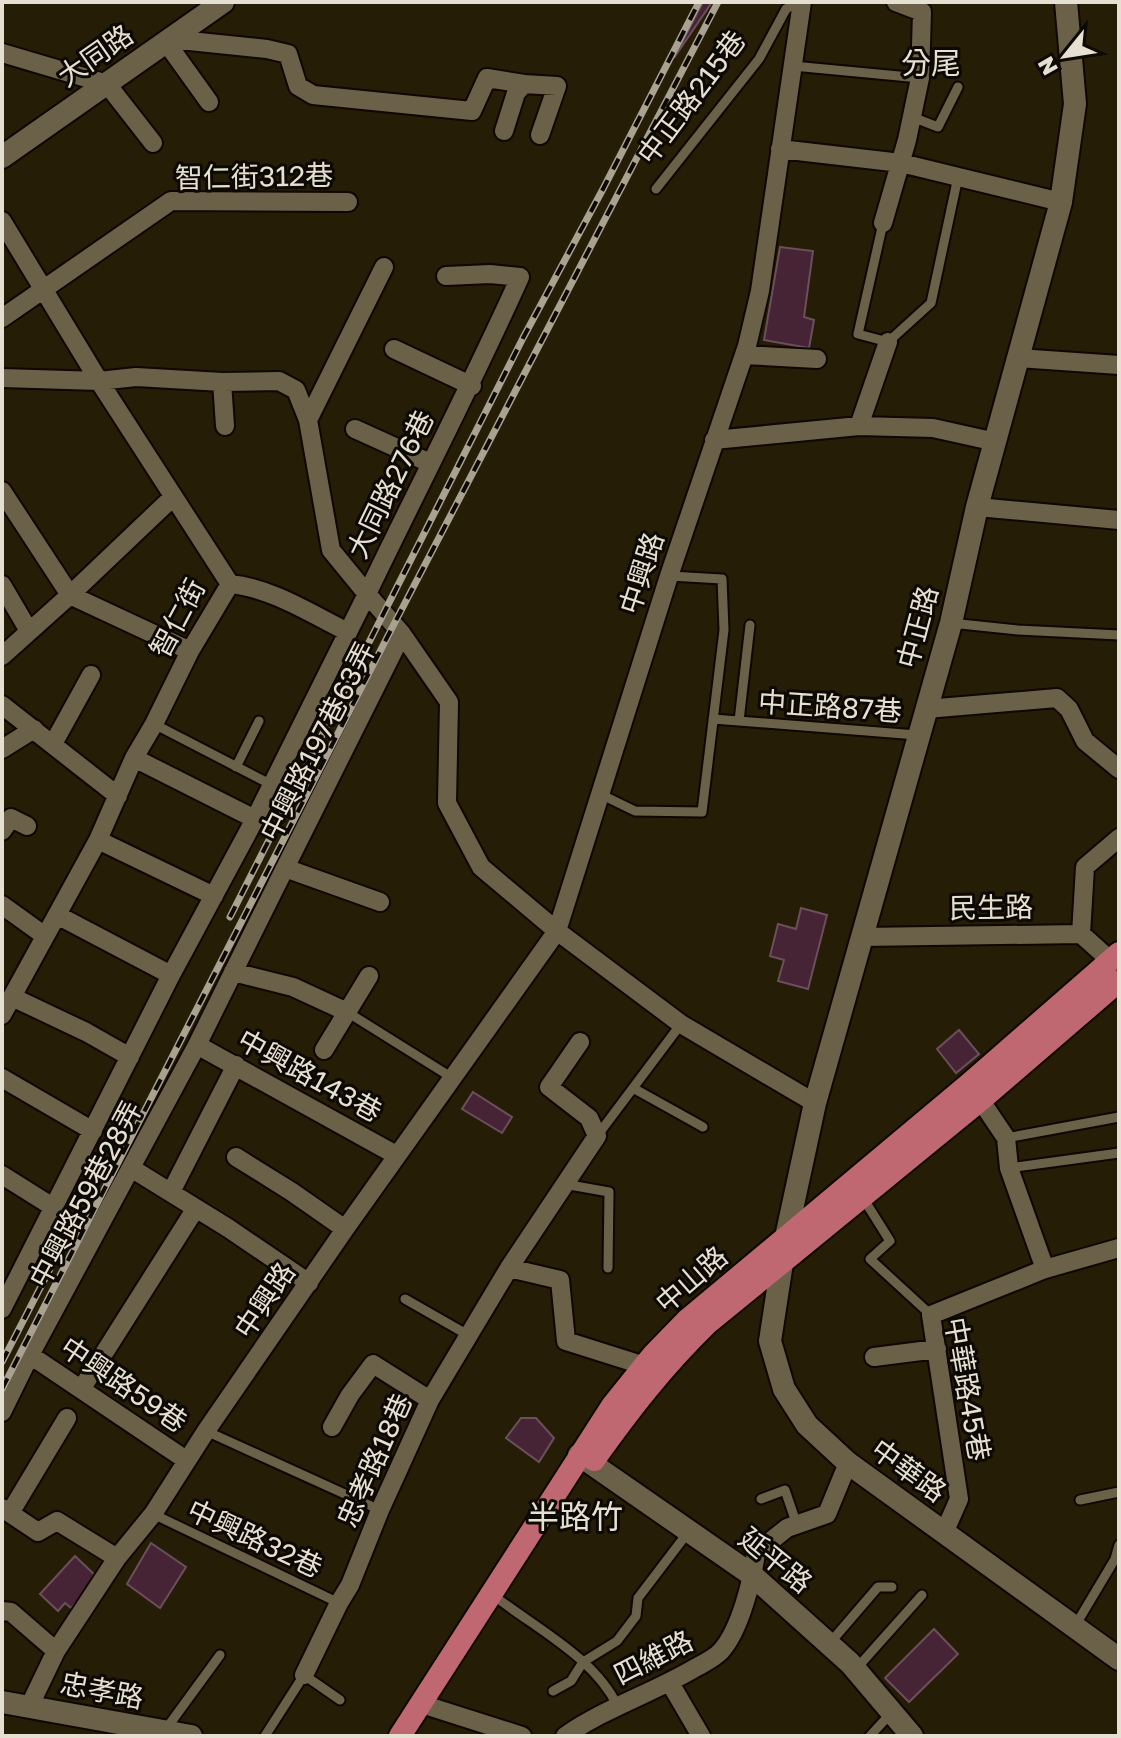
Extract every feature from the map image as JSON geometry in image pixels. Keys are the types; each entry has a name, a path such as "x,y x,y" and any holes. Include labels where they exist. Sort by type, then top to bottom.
{"main road":[{"name":"中山路","path":"400,1736 585,1459 667,1363 708,1323 862,1198 975,1091 1116,965"},
{"name":"中山路","path":"415,1736 501,1601 585,1459 612,1406 645,1366 687,1320 786,1237 975,1091"}],"street":[{"name":"大同路","path":"2,157 223,2"},
{"path":"800,2 780,149 901,163 1061,202"},
{"path":"883,223 901,163 920,78 922,12 896,2"},
{"name":"中正路","path":"782,1262 815,1103 951,623 977,507 1061,202 1075,104 1066,2"},
{"path":"168,41 267,49 288,54 298,86 313,95 472,111 487,78 557,86 540,135"},
{"path":"168,41 209,102"},
{"path":"2,53 107,84 153,143"},
{"path":"504,131 516,93 524,84"},
{"name":"中興路","path":"29,1707 56,1651 117,1558 153,1514 186,1460 396,1155 557,931 669,576 744,355 760,291 780,149"},
{"name":"智仁街312巷","path":"2,318 171,201 348,202"},
{"name":"智仁街","path":"2,221 99,381 230,584 190,651 134,758 98,840 2,1015"},
{"path":"308,420 384,267"},
{"name":"大同路276巷","path":"2,378 99,381 136,377 222,382 279,381 288,385 296,390 302,400 308,420 331,550 367,594 430,463 472,386 520,277 490,274 446,276"},
{"path":"859,426 888,342"},
{"path":"394,349 472,386"},
{"path":"744,355 817,359"},
{"path":"1018,358 1119,365"},
{"path":"222,382 225,426"},
{"path":"714,440 859,426 933,428 996,442"},
{"path":"355,429 430,463"},
{"path":"2,491 70,595 190,651"},
{"path":"2,656 173,497"},
{"path":"977,507 1118,525"},
{"path":"230,584 274,596 348,632"},
{"path":"2,585 29,631"},
{"path":"2,1309 9,1277 53,1207 93,1131 171,975 255,819 367,594 402,634 449,702 447,803 481,867 557,931 681,1024 815,1103"},
{"name":"中興路197巷63弄","path":"380,902 285,868 402,634"},
{"path":"53,744 91,675"},
{"path":"926,709 1057,698 1069,709 1085,741 1119,769"},
{"path":"2,705 118,796"},
{"path":"2,749 34,729"},
{"path":"134,758 255,819"},
{"path":"2,831 11,818 27,826"},
{"path":"1116,965 1081,934 1085,867 1119,838"},
{"path":"98,840 214,896"},
{"name":"中興路59巷28弄","path":"2,1412 197,1045 285,868"},
{"path":"2,905 45,936"},
{"path":"57,915 171,975"},
{"name":"民生路","path":"861,937 1081,934"},
{"path":"233,972 293,987 347,1012"},
{"path":"324,1050 369,976"},
{"path":"12,997 130,1057"},
{"path":"580,1042 549,1087 589,1118 597,1136"},
{"name":"中興路143巷","path":"197,1045 396,1155"},
{"path":"171,1192 236,1065"},
{"path":"2,1078 93,1131"},
{"path":"975,1091 1006,1138 1009,1168 1045,1269"},
{"name":"忠孝路18巷","path":"304,1675 350,1585 430,1400 509,1268 597,1136"},
{"path":"236,1157 345,1229"},
{"path":"131,1168 309,1283"},
{"path":"2,1175 53,1207"},
{"path":"82,1388 196,1208"},
{"path":"931,1315 1045,1269 1119,1248"},
{"name":"中華路","path":"782,1262 770,1341 784,1389 807,1425 848,1463 1119,1659"},
{"path":"509,1268 560,1280 566,1341 645,1366"},
{"name":"中華路45巷","path":"931,1315 959,1499 944,1533"},
{"path":"874,1357 937,1349"},
{"name":"中興路59巷","path":"30,1355 186,1460"},
{"path":"332,1427 373,1364 430,1400"},
{"path":"67,1418 6,1511 38,1532 57,1521 117,1558"},
{"name":"延平路","path":"585,1459 752,1575 856,1669 912,1736"},
{"name":"四維路","path":"565,1736 584,1723 670,1683 719,1654 728,1643 752,1575 756,1553 787,1528 827,1514 848,1463"},
{"path":"2,1611 11,1612 56,1651"},
{"path":"670,1683 700,1736"},
{"name":"忠孝路","path":"2,1702 156,1733 191,1736"},
{"path":"431,1707 489,1731 522,1736"}],"lane":[{"name":"中正路215巷","path":"656,189 759,59 786,9 800,2"},
{"path":"793,66 920,78"},
{"path":"912,117 938,127 958,87"},
{"path":"883,223 858,334 888,342 931,303 958,177"},
{"name":"中正路87巷","path":"600,794 635,811 702,812 724,630 722,579 669,576"},
{"path":"951,623 1119,635"},
{"name":"中正路87巷","path":"739,721 750,625"},
{"name":"中正路87巷","path":"713,719 919,735"},
{"path":"236,767 259,721"},
{"path":"154,724 272,785"},
{"path":"347,1012 451,1077"},
{"path":"597,1136 681,1024"},
{"path":"633,1088 703,1127"},
{"path":"1006,1138 1119,1117"},
{"path":"1009,1168 1119,1153"},
{"path":"564,1184 609,1192 608,1268"},
{"name":"中華路45巷","path":"862,1198 890,1241 870,1259 931,1315"},
{"path":"405,1299 468,1335"},
{"path":"206,1431 380,1510"},
{"path":"761,1499 785,1490 797,1525"},
{"path":"1080,1500 1119,1492"},
{"name":"中興路32巷","path":"153,1514 339,1603"},
{"path":"553,1691 571,1681 583,1662 617,1641 636,1616 638,1598 689,1531"},
{"path":"1075,1626 1115,1559 1119,1545"},
{"path":"829,1644 878,1587 892,1587"},
{"path":"856,1669 922,1595"},
{"path":"501,1601 583,1662 610,1690 618,1707"},
{"path":"156,1733 220,1655"},
{"path":"304,1675 340,1700"},
{"name":"忠孝路18巷","path":"265,1736 304,1675"},
{"path":"870,1736 892,1712"}],"building":[{"path":"703,2 712,2 674,58"},
{"path":"780,247 813,251 804,317 814,320 809,348 764,340"},
{"path":"801,908 827,915 808,989 778,981 784,960 770,956 778,924 796,929"},
{"path":"959,1030 979,1054 956,1073 937,1049"},
{"path":"473,1092 512,1117 502,1133 462,1109"},
{"path":"521,1418 536,1418 554,1438 539,1462 506,1438"},
{"path":"151,1543 186,1567 160,1608 127,1584"},
{"path":"75,1556 99,1579 71,1608 65,1603 58,1611 40,1594"},
{"path":"934,1629 958,1654 909,1702 885,1678"}],"railway":[{"path":"230,917 523,338 699,2"},
{"path":"2,1389 393,626 718,2"},
{"path":"2,1362 70,1230"}],"district":[{"name":"分尾","path":"931,63"},
{"name":"半路竹","path":"575,1516"}]}
